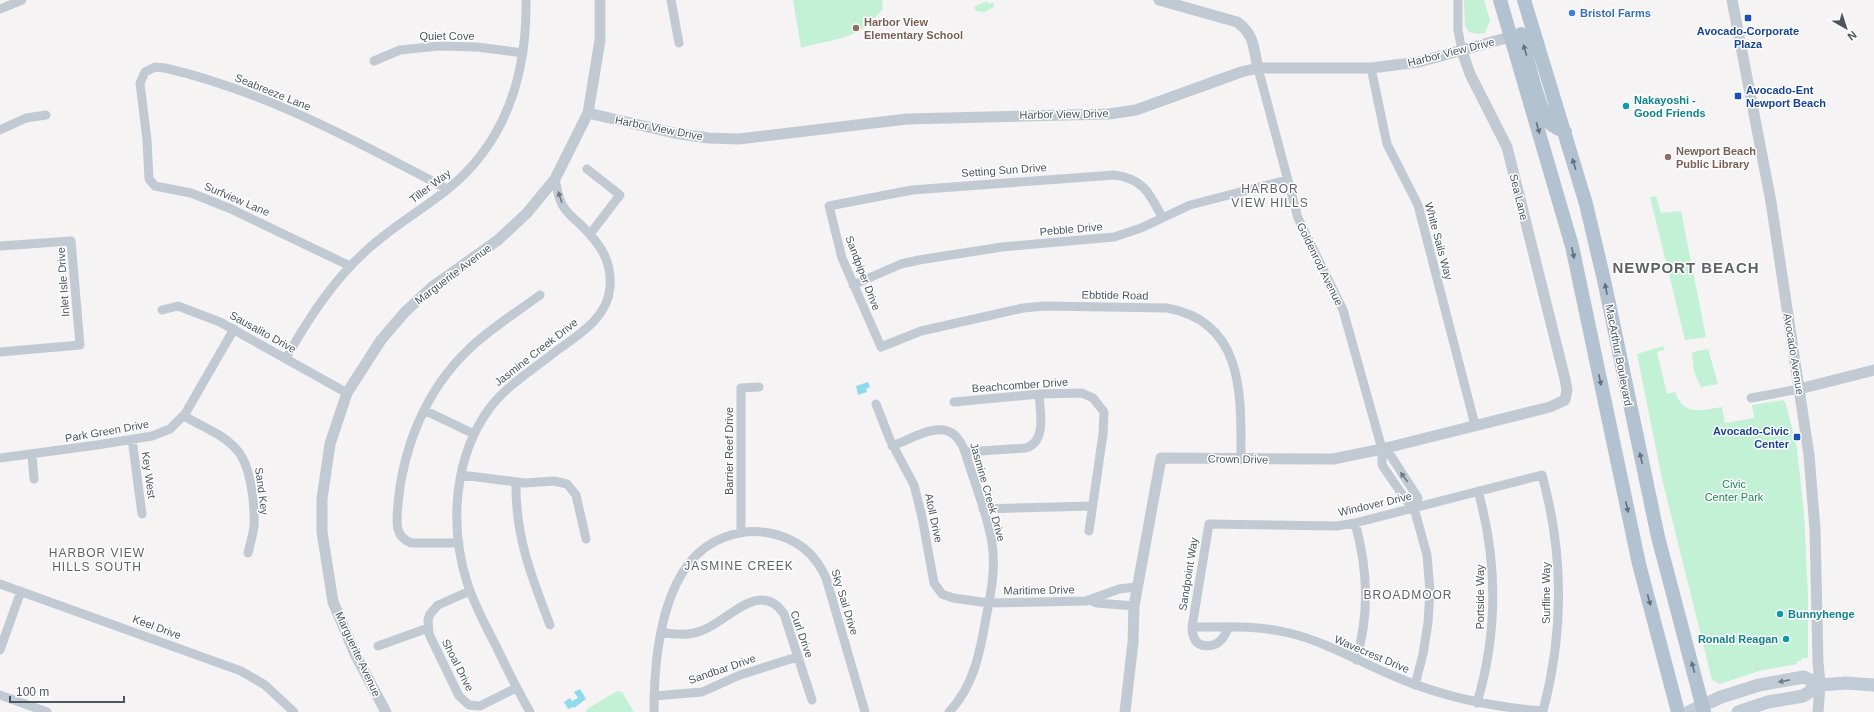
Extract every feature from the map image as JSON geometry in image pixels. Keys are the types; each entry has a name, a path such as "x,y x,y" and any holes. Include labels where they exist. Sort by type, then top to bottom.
{"main road":[{"name":"MacArthur Boulevard","path":"1500,0 1521,33 1541,106 1548,121 1554,127 1565,132 1586,204 1604,280 1658,537 1703,709"},
{"name":"MacArthur Boulevard","path":"1526,4 1521,33 1572,246 1639,564 1678,712"},
{"path":"1689,712 1703,709 1721,697 1759,685 1804,677 1820,685"},
{"path":"1738,712 1768,702 1804,696 1820,685 1846,683 1874,686"}],"street":[{"path":"0,9 22,0"},
{"name":"Tiller Way","path":"286,358 317,307 350,266 393,228 447,189 479,157 498,128 516,85 523,53 526,0"},
{"name":"Marguerite Avenue","path":"386,712 356,656 333,602 322,532 322,499 330,444 347,393 381,340 405,312 432,286 498,240 526,213 555,179 588,113 600,47 600,0"},
{"path":"671,0 679,43"},
{"name":"Goldenrod Avenue","path":"1159,0 1237,22 1247,30 1251,36 1294,206 1305,234 1342,310 1382,449 1382,465 1406,500 1414,508 1427,556 1430,592 1426,639 1415,685"},
{"name":"Sea Lane","path":"1458,0 1458,30 1462,51 1470,74 1507,147 1565,379 1567,390 1564,400"},
{"name":"Avocado Avenue","path":"1732,0 1770,202 1809,455 1815,529 1818,662 1820,685 1818,712"},
{"name":"Harbor View Drive","path":"588,113 674,133 708,138 739,139 907,119 1109,114 1136,110 1241,72 1258,68 1371,68 1418,62 1462,51 1521,33"},
{"name":"Quiet Cove","path":"374,61 400,50 439,46 477,47 523,53"},
{"name":"Seabreeze Lane","path":"147,140 140,83 145,72 155,67 165,68 228,86 274,104 374,151 447,189"},
{"name":"White Sails Way","path":"1371,68 1387,144 1418,205 1475,425"},
{"path":"0,130 26,118 46,115"},
{"name":"Surfview Lane","path":"147,140 149,179 154,186 191,193 231,209 350,266"},
{"path":"587,169 620,195 590,234"},
{"name":"Setting Sun Drive","path":"829,206 912,190 1114,175 1129,177 1144,187 1150,194 1162,217"},
{"name":"Jasmine Creek Drive","path":"530,712 516,688 470,591 463,567 459,543 457,507 461,475 468,449 474,434 490,408 504,392 589,326 603,309 610,288 609,266 602,248 563,205 555,179"},
{"name":"Pebble Drive","path":"853,285 901,264 918,260 1002,247 1114,237 1141,228 1190,205 1287,180"},
{"name":"Sandpiper Drive","path":"829,206 837,243 853,285 881,347"},
{"name":"Inlet Isle Drive","path":"0,246 71,241 80,345 0,352"},
{"path":"459,543 411,543 405,541 398,533 399,495 404,466 413,437 424,410 446,373 468,349 540,295"},
{"name":"Sausalito Drive","path":"162,310 178,306 206,316 234,329 347,393"},
{"name":"Ebbtide Road","path":"881,347 921,331 1023,308 1044,306 1144,307 1179,310 1196,317 1211,327 1226,346 1231,357 1240,399 1241,459"},
{"name":"Park Green Drive","path":"0,458 32,455 132,439 170,429 184,416 234,329"},
{"path":"1751,398 1799,389 1874,370"},
{"name":"Barrier Reef Drive","path":"741,532 741,388 759,387"},
{"path":"965,452 1026,448 1034,444 1040,433 1039,394"},
{"name":"Beachcomber Drive","path":"954,402 1039,394 1082,394 1088,395 1097,402 1104,412 1103,434 1089,531"},
{"name":"Crown Drive","path":"1125,712 1133,642 1134,606 1161,458 1333,459 1382,449 1550,406 1564,400"},
{"name":"Atoll Drive","path":"876,404 892,446 907,470 919,501 934,583 937,589 948,597 989,603"},
{"path":"424,410 474,434"},
{"name":"Sand Key","path":"184,416 236,448 246,464 249,474 254,526 248,553"},
{"name":"Jasmine Creek Drive","path":"892,446 937,430 944,430 957,435 965,452 994,555 994,568 981,649 973,675 960,699 949,712"},
{"name":"Key West","path":"132,439 142,514"},
{"path":"32,455 34,479"},
{"path":"461,475 516,482 537,483 554,481 567,484 576,495 586,540"},
{"name":"Windover Drive","path":"1208,524 1337,526 1355,523 1542,475"},
{"name":"Surfline Way","path":"1542,475 1553,517 1560,582 1556,647 1543,711"},
{"path":"516,482 517,511 522,548 530,574 550,625"},
{"name":"Portside Way","path":"1477,703 1490,651 1494,597 1490,544 1478,491"},
{"path":"982,509 1092,506"},
{"path":"1355,523 1361,546 1366,592 1362,638 1356,660"},
{"name":"Sandpoint Way","path":"1192,627 1208,524"},
{"name":"Sky Sail Drive","path":"654,712 656,664 661,632 676,584 690,560 715,541 741,532 768,533 789,539 809,551 821,566 826,578 865,712"},
{"name":"Keel Drive","path":"0,584 240,671 265,685 294,712"},
{"name":"Maritime Drive","path":"989,603 1089,600 1119,589 1137,586"},
{"path":"1118,604 1119,589"},
{"path":"0,650 21,591"},
{"path":"378,646 428,628 428,620 434,608 470,591"},
{"name":"Curl Drive","path":"661,632 678,635 700,632 710,628 746,604 762,600 775,604 784,614 812,700"},
{"name":"Maritime Drive","path":"1089,600 1097,604 1134,606"},
{"path":"1192,627 1194,639 1198,644 1207,646 1215,645 1221,640 1229,627"},
{"name":"Wavecrest Drive","path":"1192,627 1256,628 1290,633 1415,685 1477,703 1543,711"},
{"name":"Shoal Drive","path":"428,628 459,696 474,709 516,688"},
{"name":"Sandbar Drive","path":"654,696 702,692 740,675 797,657"},
{"path":"0,695 47,712"}],"green space":[{"path":"793,0 882,0 883,9 873,20 855,33 836,40 801,48"},
{"path":"1464,0 1484,0 1490,20 1485,33 1478,34 1469,32 1465,26"},
{"path":"987,1 988,4 993,2 994,7 984,12 976,11 974,7"},
{"path":"1656,196 1661,213 1681,211 1706,337 1685,340 1650,197"},
{"name":"Civic Center Park","path":"1663,346 1664,350 1657,352 1667,394 1675,392 1679,400 1688,409 1700,410 1722,407 1725,423 1754,418 1752,405 1783,400 1786,404 1797,449 1804,513 1808,598 1808,658 1802,658 1801,661 1797,661 1797,664 1759,671 1720,684 1712,680 1662,479 1637,354"},
{"path":"1708,349 1718,384 1701,387 1694,372 1692,352"},
{"path":"617,691 622,692 634,712 586,712 587,709"}],"water":[{"path":"868,382 870,387 866,389 867,392 858,395 856,386"},
{"path":"580,689 586,699 574,708 568,709 564,702 570,698 572,701 578,698 574,692"}],"place":[{"name":"Bristol Farms","path":"1572,13"},
{"name":"Avocado-Corporate Plaza","path":"1748,18"},
{"name":"Harbor View Elementary School","path":"856,28"},
{"name":"Avocado-Ent Newport Beach","path":"1738,96"},
{"name":"Nakayoshi - Good Friends","path":"1626,106"},
{"name":"Newport Beach Public Library","path":"1668,157"},
{"name":"Avocado-Civic Center","path":"1797,437"},
{"name":"Bunnyhenge","path":"1780,614"},
{"name":"Ronald Reagan","path":"1786,639"}],"district":[{"name":"HARBOR VIEW HILLS","path":"1270,196"},
{"name":"NEWPORT BEACH","path":"1686,267"},
{"name":"HARBOR VIEW HILLS SOUTH","path":"97,560"},
{"name":"JASMINE CREEK","path":"739,566"},
{"name":"BROADMOOR","path":"1408,595"}]}
